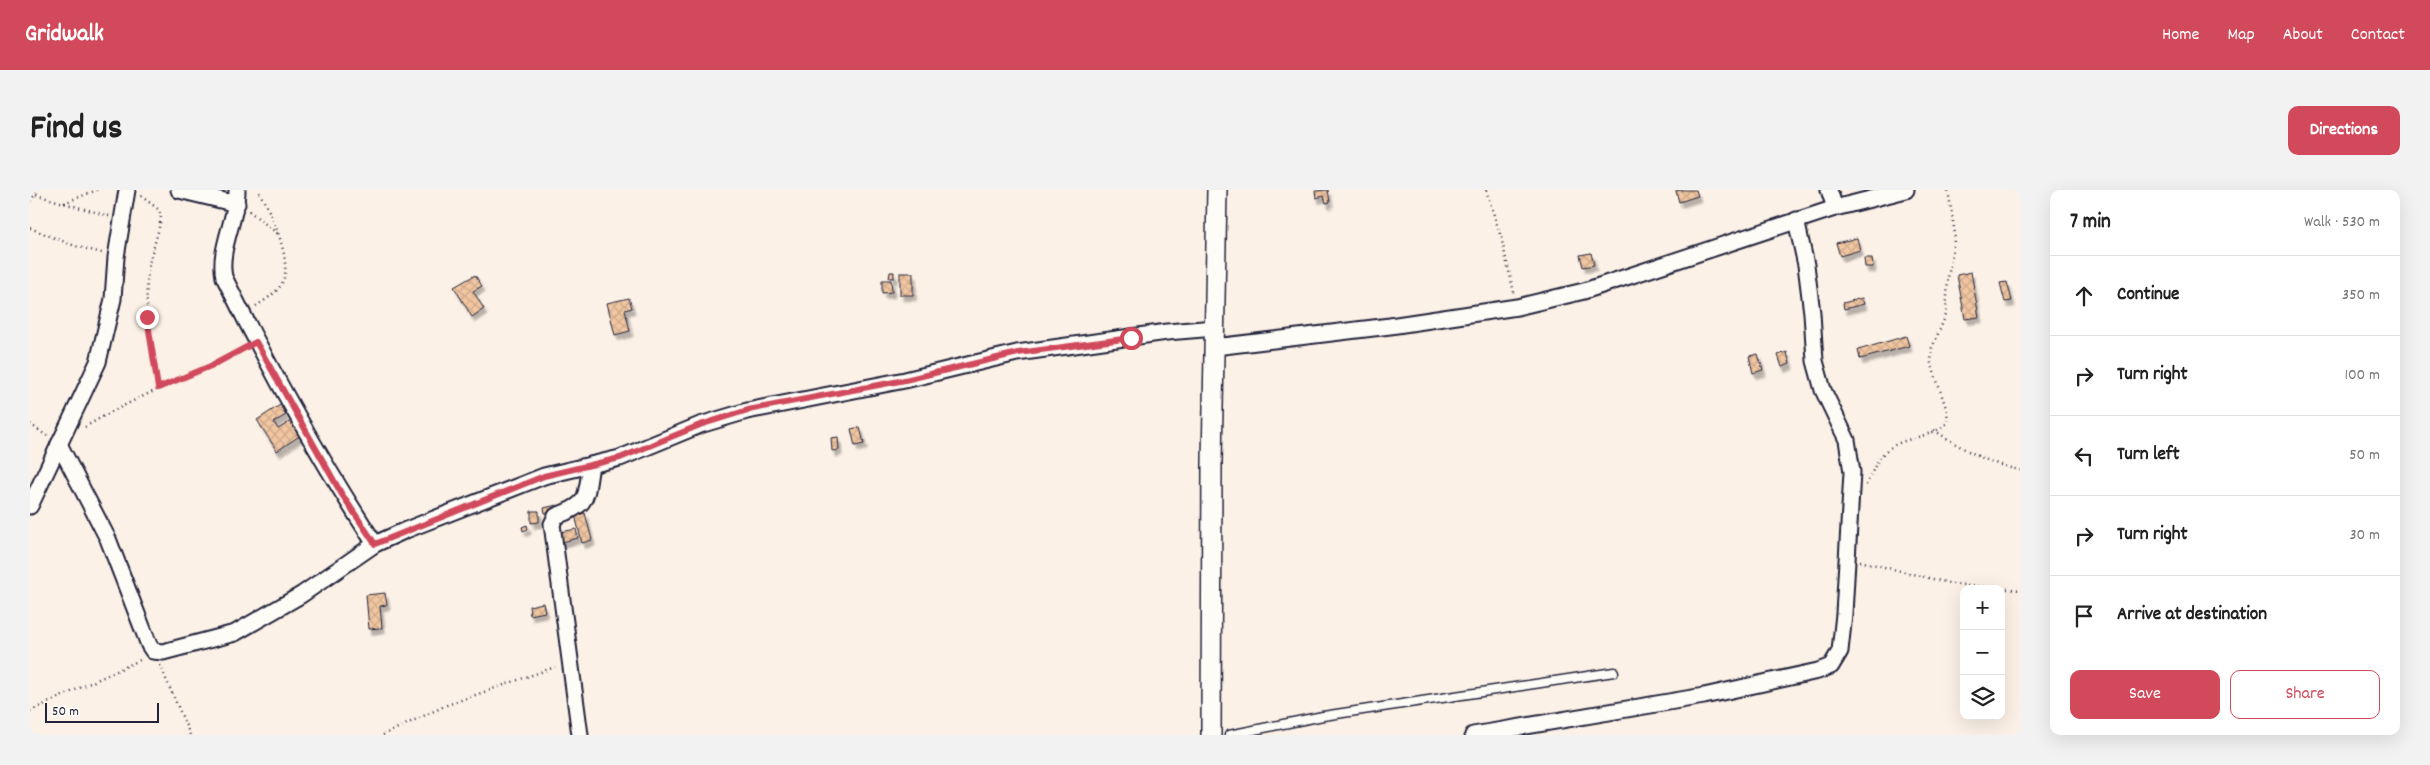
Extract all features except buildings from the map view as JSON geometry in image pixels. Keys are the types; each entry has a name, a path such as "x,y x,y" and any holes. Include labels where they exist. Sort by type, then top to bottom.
{"street":[{"path":"179,190 237,197 222,266 224,277 244,314 256,342 341,493 375,544"},
{"path":"1211,735 1212,462 1217,190"},
{"path":"1829,190 1835,208"},
{"path":"59,444 108,539 149,645 154,652 163,652 235,633 301,595 375,544 544,476 620,458 700,425 748,410 905,380 1018,353 1167,332 1215,338 1390,326 1517,306 1594,288 1796,220 1906,190"},
{"path":"30,506 98,362 112,299 122,220 131,191"},
{"path":"1473,735 1704,696 1831,666 1840,652 1852,472 1847,440 1823,390 1815,361 1806,265 1796,220"},
{"path":"580,735 552,524 556,516 574,511 582,504 590,465"}],"lane":[{"path":"1229,735 1323,716 1614,672"}],"path":[{"path":"30,201 39,190"},
{"path":"62,204 97,190"},
{"path":"244,314 275,292 282,282 286,270 270,210 258,190"},
{"path":"1486,190 1506,254 1517,306"},
{"path":"1850,501 1861,493 1882,454 1890,447 1945,425 1948,419 1930,363 1932,348 1946,315 1948,278 1955,234 1948,190"},
{"path":"131,191 152,203 161,216 148,269 145,293 158,388"},
{"path":"36,195 122,220"},
{"path":"237,197 249,211 278,235"},
{"path":"30,228 75,246 116,257"},
{"path":"84,428 125,404 213,365 256,342"},
{"path":"30,424 59,444"},
{"path":"1934,430 1959,447 1985,460 2020,470"},
{"path":"1847,558 1953,584 2020,590"},
{"path":"30,711 154,652 190,735"},
{"path":"382,735 447,705 569,662"}],"route":[{"path":"147,317 158,388 213,365 256,342 317,447 341,493 375,544 544,476 620,458 700,425 748,410 849,392 1018,353 1131,338"}]}
